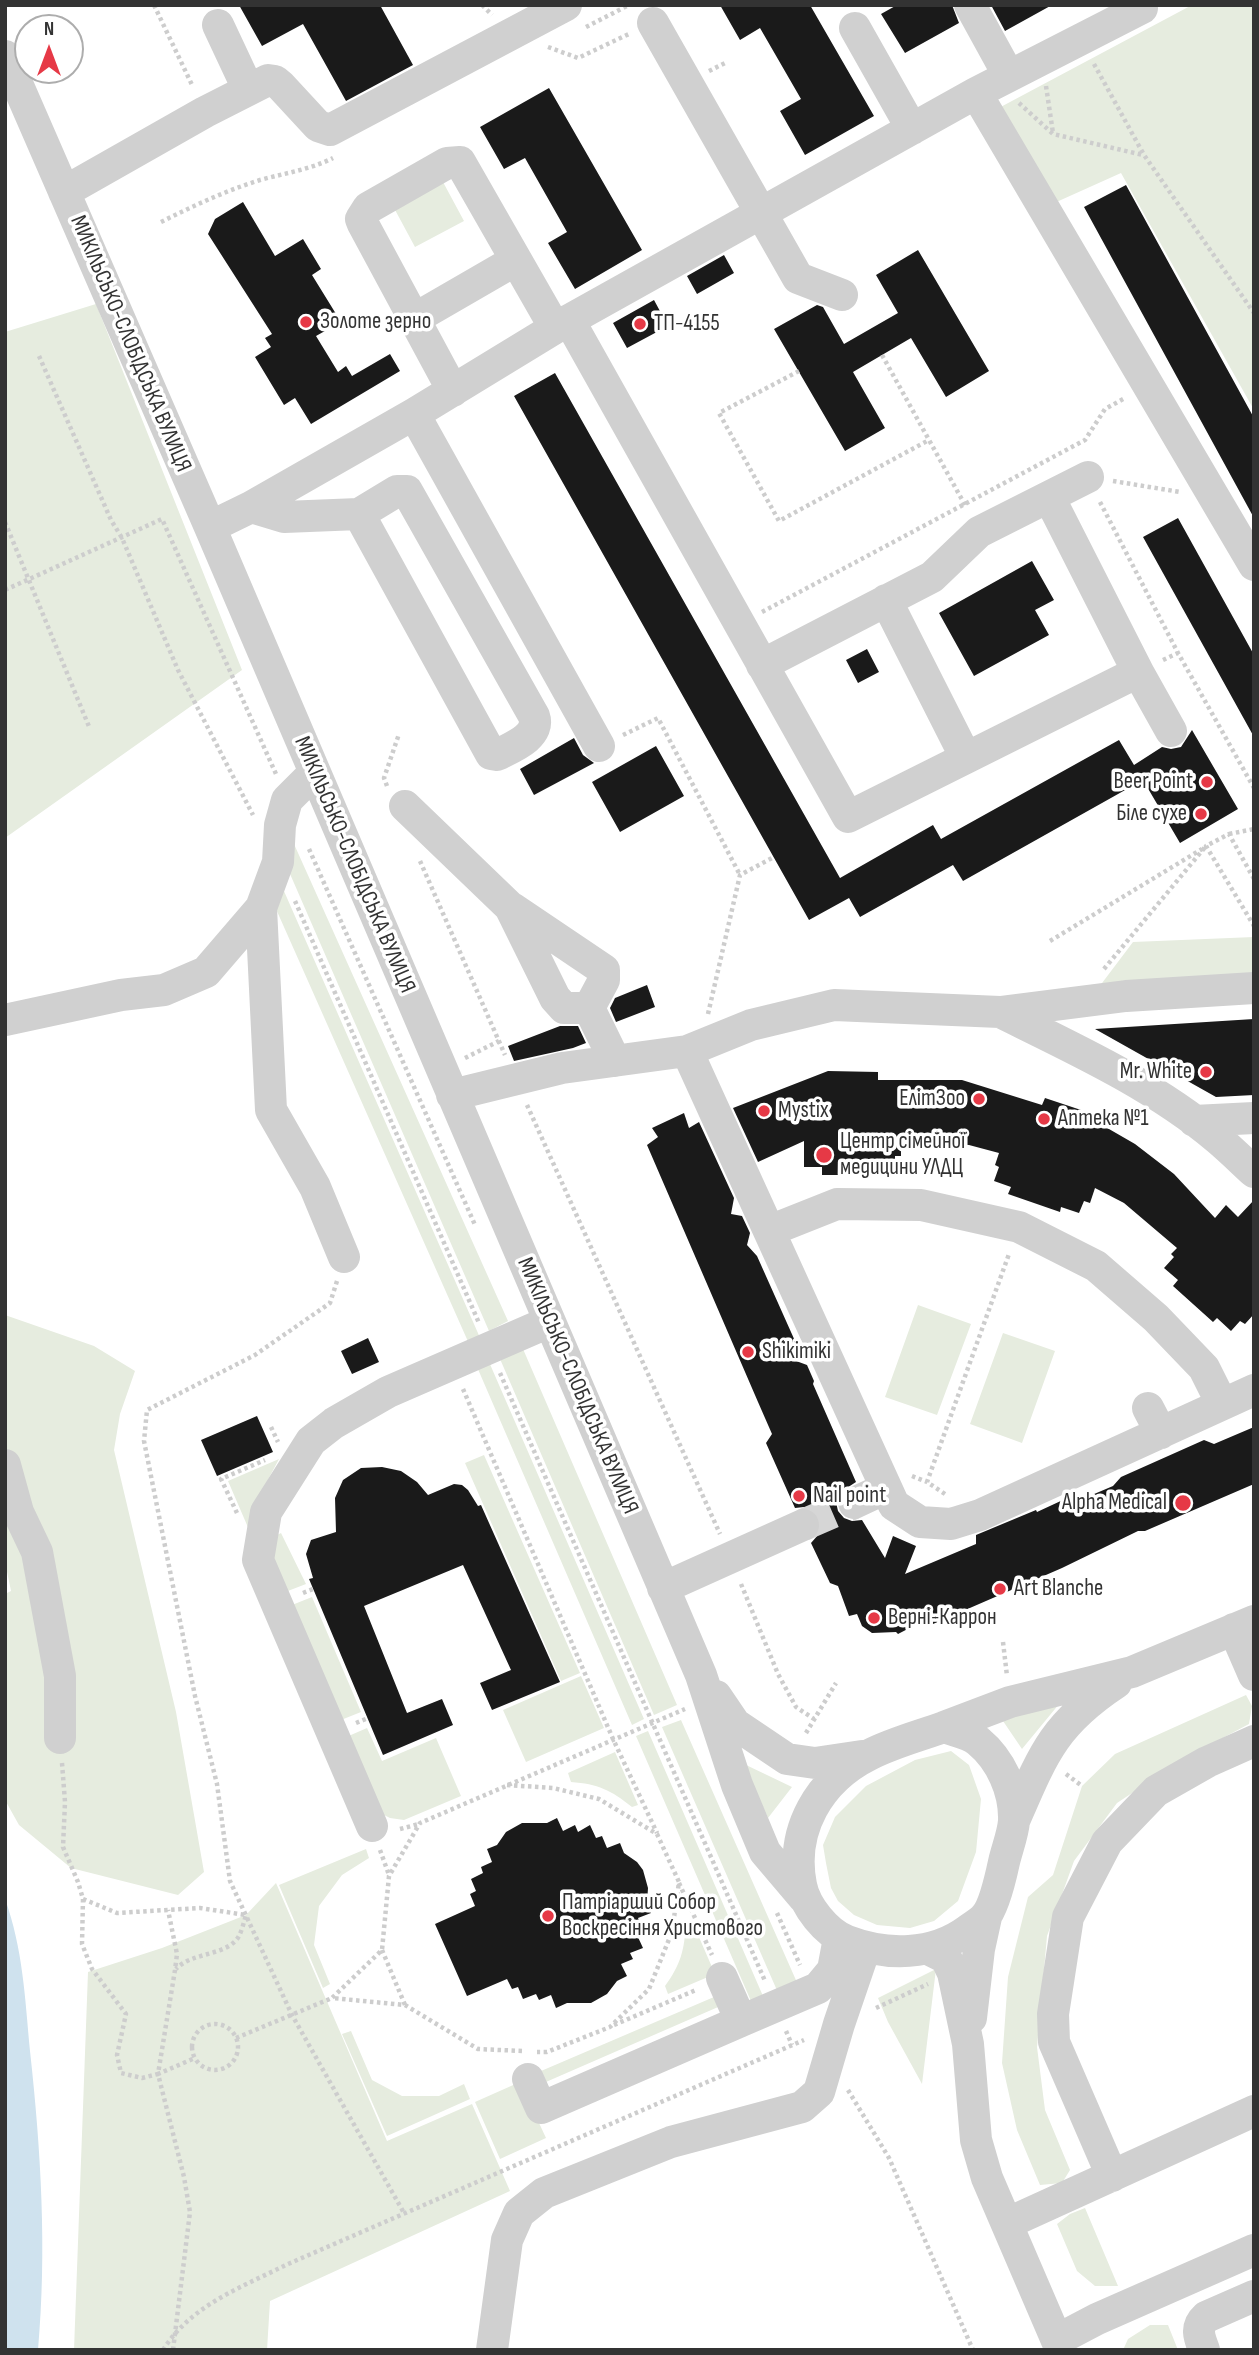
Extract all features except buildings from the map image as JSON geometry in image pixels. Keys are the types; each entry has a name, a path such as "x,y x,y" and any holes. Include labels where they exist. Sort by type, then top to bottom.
{"street":[{"path":"64,192 205,112 268,80 275,81 318,126 330,130 566,5"},
{"path":"970,5 1014,89"},
{"path":"210,527 251,507 414,414 562,324 975,93 1014,89 1142,8"},
{"path":"653,23 798,278 842,295"},
{"path":"218,25 248,89"},
{"path":"855,28 912,129"},
{"name":"МИКІЛЬСЬКО-СЛОБІДСЬКА ВУЛИЦЯ","path":"5,56 210,527 701,1675 737,1785 765,1852 804,1898"},
{"path":"975,93 1254,565"},
{"path":"453,391 363,224 363,213 447,163 460,162 516,260 562,324 740,624 848,817 1138,672"},
{"path":"414,319 516,260"},
{"path":"414,414 599,746"},
{"path":"762,665 932,577 979,532 1088,477"},
{"path":"251,507 284,517 359,514 402,490 411,496 534,716 537,724 529,737 497,755 491,754 359,514"},
{"path":"1049,497 1171,731"},
{"path":"886,600 966,758"},
{"path":"5,1020 121,995 164,990 206,972 261,908 278,862 280,825 287,800 314,773"},
{"path":"397,799 510,907 604,970 604,980 589,1008"},
{"path":"510,907 559,1004 572,1009 589,1008"},
{"path":"261,908 271,1110 315,1187 344,1257"},
{"path":"452,1096 562,1068 693,1048 751,1025 834,1006 1000,1012 1126,996 1254,988"},
{"path":"589,1008 615,1061"},
{"path":"1000,1012 1131,1080 1194,1121 1254,1172"},
{"path":"693,1048 769,1231 801,1277 894,1505 920,1522 951,1524 980,1515 1154,1421 1222,1404 1254,1390"},
{"path":"1194,1121 1254,1118"},
{"path":"769,1231 837,1205 921,1205 1018,1227 1096,1266 1156,1318 1204,1368 1222,1404"},
{"path":"372,1826 258,1559 266,1512 311,1441 334,1423 388,1392 550,1322"},
{"path":"5,1465 18,1512 37,1552 60,1676 60,1738"},
{"path":"854,1503 887,1488"},
{"path":"663,1588 803,1525"},
{"path":"986,1917 958,1938 928,1949 892,1952 852,1943 826,1926 804,1898 797,1867 799,1840 810,1809 845,1770 870,1754 1010,1702 1132,1672 1244,1625 1254,1675"},
{"path":"968,2044 979,1949 986,1917 1001,1878 1014,1821 1042,1756 1060,1729 1087,1702 1132,1672"},
{"name":"МИКІЛЬСЬКО-СЛОБІДСЬКА ВУЛИЦЯ","path":"701,1675 735,1724 787,1759 815,1763 870,1754"},
{"path":"944,1727 977,1739 996,1760 1008,1782 1014,1821"},
{"path":"1112,2176 1054,2042 1053,2014 1069,1917 1107,1842 1156,1791 1207,1762 1254,1741"},
{"path":"528,2079 541,2108 818,1988 852,1943"},
{"path":"492,2350 507,2240 519,2213 544,2193 671,2142 802,2107 819,2092 839,2024 852,1943"},
{"path":"928,1949 946,1958 953,1973 968,2044 976,2140 988,2178 1059,2345 1097,2319 1254,2250"},
{"path":"722,1978 741,2021"},
{"path":"1008,2223 1254,2111"},
{"path":"1204,2350 1198,2332 1199,2323 1206,2317 1254,2296"}],"path":[{"path":"154,5 205,112"},
{"path":"1088,54 1144,155 1254,313"},
{"path":"1045,76 1053,134"},
{"path":"1014,89 1053,134 1144,155"},
{"path":"882,355 979,532"},
{"path":"39,356 111,520 122,538 178,670 278,862 792,2045"},
{"path":"799,372 719,413 779,520 929,440"},
{"path":"740,624 1085,440 1105,409 1148,386"},
{"path":"1085,440 1088,477 1178,653 1254,788"},
{"path":"1088,477 1214,498"},
{"path":"5,590 162,519"},
{"path":"5,523 90,729"},
{"path":"599,746 659,718 740,875 693,1048"},
{"path":"397,799 384,778 399,734"},
{"path":"1050,941 1206,846 1228,834 1254,829"},
{"path":"1228,834 1254,879"},
{"path":"1206,846 1254,926"},
{"path":"1129,936 1206,846"},
{"path":"416,853 731,1558 778,1674 796,1707 814,1719"},
{"path":"740,875 774,857"},
{"path":"980,1515 927,1482 1018,1227"},
{"path":"344,1257 330,1303 255,1355 147,1410 144,1441 195,1696 217,1784 230,1881 292,2015 404,2213"},
{"path":"332,1998 405,2005 478,2049 547,2052 722,1978 614,1739 452,1363"},
{"path":"271,1427 282,1452"},
{"path":"221,1479 270,1457"},
{"path":"405,2005 382,1950 389,1876 420,1823 686,1709"},
{"path":"60,1738 65,1802 62,1847 83,1899 82,1944 92,1969 126,2014 117,2055 121,2073 142,2078 195,2058"},
{"path":"507,1785 553,1788 599,1799 657,1834"},
{"path":"610,2027 649,1989 672,1932 679,1882"},
{"path":"83,1899 117,1913 200,1908 246,1915"},
{"path":"168,1910 177,1955 158,2074 184,2176 190,2212 173,2349"},
{"path":"175,1970 183,1961 220,1950 238,1939 246,1915"},
{"path":"236,2038 332,1998 382,1950"},
{"path":"163,2350 175,2332 205,2306 288,2264 953,1973"},
{"path":"219,2024 226,2027 236,2038 237,2053 234,2060 222,2069 206,2068 195,2058 192,2051 194,2037 205,2027 219,2024"},
{"path":"830,2059 889,2158 974,2350"}],"shaded area":[{"path":"1192,5 1254,5 1254,410 1121,173 1052,204 995,110"},
{"path":"443,182 464,221 415,247 394,208"},
{"path":"96,304 242,670 5,838 5,332"},
{"path":"294,844 508,1321 489,1331 287,867"},
{"path":"280,882 481,1340 470,1346 272,900"},
{"path":"1254,937 1254,981 1096,991 1133,942"},
{"path":"918,1305 971,1324 937,1415 885,1397"},
{"path":"5,1315 94,1346 135,1371 120,1414 114,1450 176,1712 204,1872 178,1895 71,1868 19,1825 5,1800 5,1594 11,1591 5,1562"},
{"path":"1003,1333 1055,1351 1022,1443 970,1424"},
{"path":"520,1342 677,1705 654,1715 497,1352"},
{"path":"486,1355 644,1719 632,1725 474,1360"},
{"path":"484,1455 580,1673 561,1681 465,1463"},
{"path":"279,1459 256,1502 250,1532 228,1481"},
{"path":"281,1533 306,1584 280,1594 273,1574 273,1537"},
{"path":"312,1597 361,1712 336,1722 287,1607"},
{"path":"581,1676 604,1728 526,1762 503,1710"},
{"path":"1069,1692 1022,1749 1003,1721"},
{"path":"1246,1695 1252,1706 1249,1724 1185,1758 1117,1803 1074,1861 1047,1936 1037,2047 1045,2110 1070,2170 1062,2183 1040,2185 1017,2130 1002,2063 1008,1977 1028,1897 1053,1875 1082,1786 1115,1754"},
{"path":"681,1720 799,1987 779,1995 662,1727"},
{"path":"367,1728 382,1761 436,1738 461,1796 404,1820 390,1818 376,1811 344,1738"},
{"path":"648,1731 766,2003 754,2008 636,1736"},
{"path":"951,1751 969,1765 981,1799 976,1852 958,1901 934,1921 910,1928 877,1925 854,1915 838,1901 831,1888 826,1863 823,1845 835,1817 866,1786 915,1760"},
{"path":"615,1752 638,1805 632,1807 597,1786 571,1782 568,1773"},
{"path":"744,1764 792,1787 768,1818"},
{"path":"366,1849 369,1858 342,1875 319,1906 314,1945 330,1984 323,1988 279,1885"},
{"path":"276,1883 387,2141 472,2104 510,2191 270,2301 267,2350 74,2350 88,1972 162,1948 246,1915"},
{"path":"692,1921 715,1974 668,1994 665,1986 681,1957 686,1924"},
{"path":"936,1969 922,2084 878,1998"},
{"path":"721,1994 725,2004 539,2085 534,2074"},
{"path":"351,2031 372,2080 402,2096 439,2096 464,2084 470,2099 387,2136 342,2034"},
{"path":"520,2082 546,2138 500,2159 475,2102"},
{"path":"1085,2208 1118,2286 1095,2286 1077,2271 1057,2224 1070,2214"},
{"path":"1150,2325 1168,2325 1178,2350 1123,2350 1128,2339"}],"water":[{"path":"5,1899 16,1936 22,1974 37,2126 42,2200 38,2350 5,2350"}],"tunnel":[{"path":"803,1525 854,1503"}],"place":[{"name":"Золоте зерно","path":"306,322"},
{"name":"ТП-4155","path":"640,324"},
{"name":"Beer Point","path":"1207,782"},
{"name":"Біле сухе","path":"1201,814"},
{"name":"Mr. White","path":"1206,1072"},
{"name":"ЕлітЗоо","path":"979,1099"},
{"name":"Mystix","path":"764,1111"},
{"name":"Аптека №1","path":"1044,1119"},
{"name":"Центр сімейної медицини УЛДЦ","path":"824,1155"},
{"name":"Shikimiki","path":"748,1352"},
{"name":"Nail point","path":"799,1496"},
{"name":"Alpha Medical","path":"1183,1503"},
{"name":"Art Blanche","path":"1000,1589"},
{"name":"Верні-Каррон","path":"874,1618"},
{"name":"Патріарший Собор Воскресіння Христового","path":"548,1916"}]}
